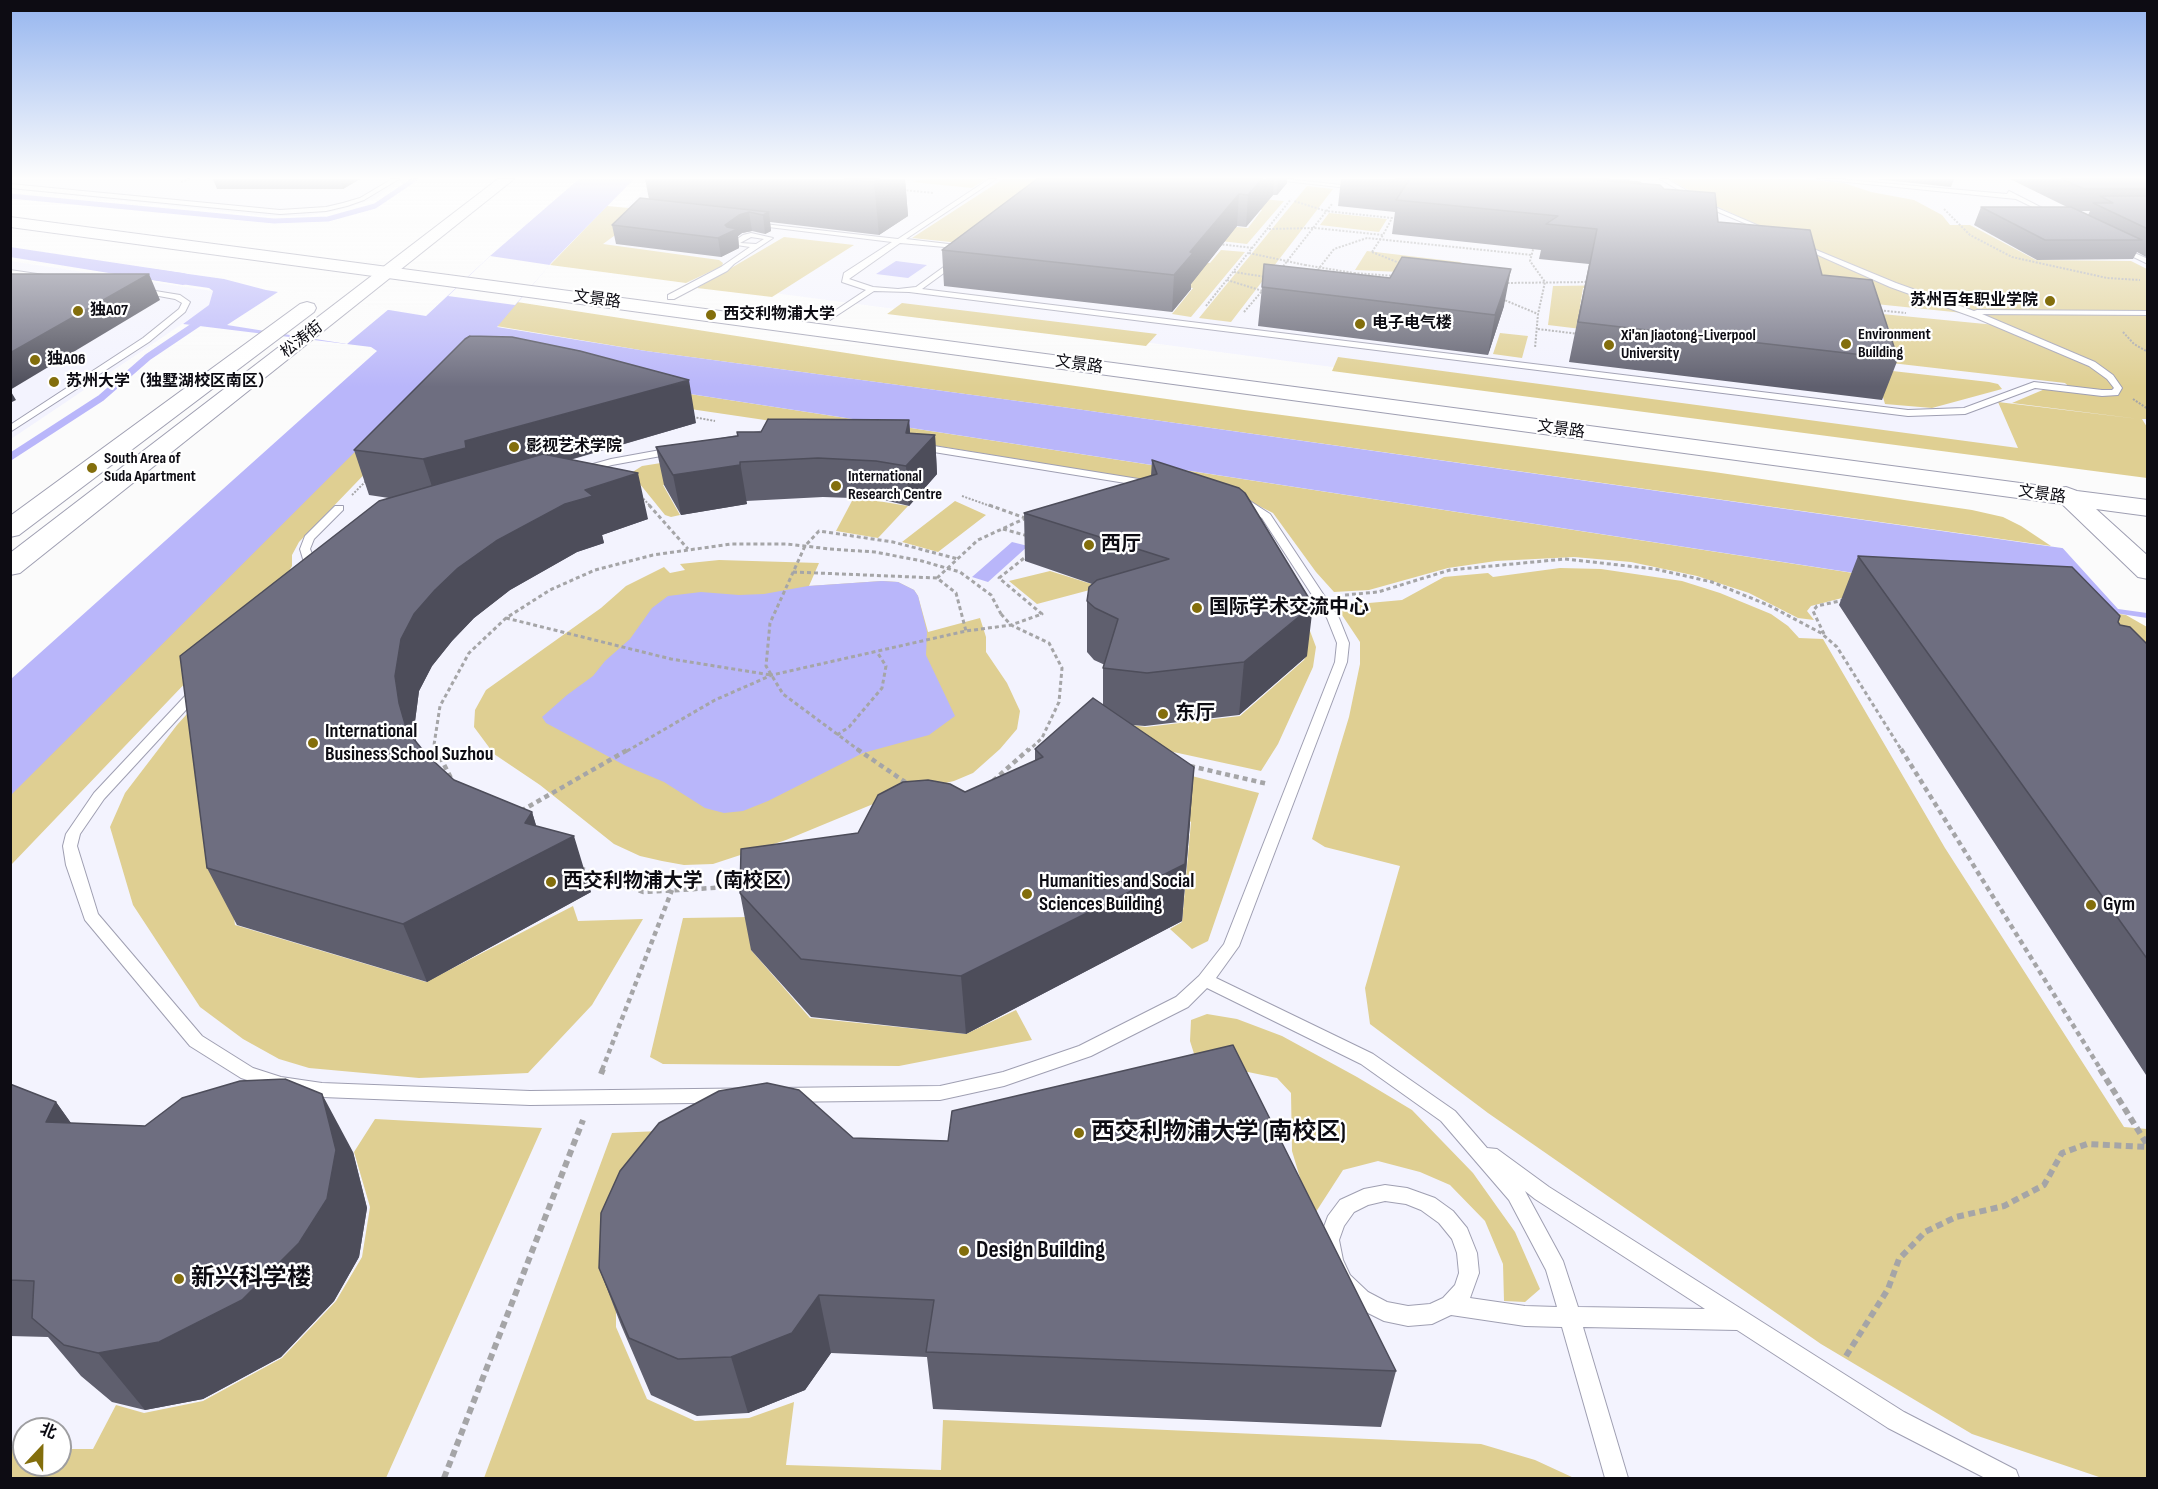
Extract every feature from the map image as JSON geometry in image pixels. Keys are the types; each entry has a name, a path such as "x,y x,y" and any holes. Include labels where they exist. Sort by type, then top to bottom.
{"main road":[{"name":"文景路","path":"239,248 381,265"},
{"name":"文景路","path":"263,248 2078,491 2148,491"},
{"name":"松涛街","path":"10,567 381,265 405,248"},
{"name":"松涛街","path":"10,529 326,293 381,265"},
{"name":"文景路","path":"537,285 671,297 2049,478 2078,491"},
{"path":"2078,491 2108,503 2148,508"},
{"path":"2078,491 2138,547"},
{"path":"2108,503 2138,547 2148,571"}],"lane":[{"path":"671,297 724,269 753,248"},
{"path":"886,248 847,275 845,280 872,289 910,290 1908,413 1965,411 2034,385 2102,393 2115,393 2118,388 2110,377 2092,364 1968,312 1893,285 1809,248"},
{"path":"910,290 918,289 970,249 966,248"},
{"path":"2120,248 2148,262"},
{"path":"10,272 57,279"},
{"path":"10,429 146,340 182,310 186,302 177,297 128,288"},
{"path":"830,318 872,289"},
{"path":"1968,312 2148,313"},
{"path":"770,433 822,433 1213,494 1246,503 1266,516 1333,618 1343,643 1341,662 1231,946 1205,980 1182,1002 1085,1052 1004,1079 940,1093 530,1098 322,1090 281,1084 247,1073 196,1041 91,916 74,866 70,846 73,834 99,796 312,569 330,554 354,541 422,514 611,462 770,433"},
{"path":"312,569 305,549 309,538 339,508"},
{"path":"1205,980 1367,1059 1448,1116 1516,1194 1556,1268 1616,1479"},
{"path":"1469,1140 1542,1193 1896,1420 2008,1479"},
{"path":"1450,1305 1463,1291 1469,1273 1467,1253 1460,1234 1446,1217 1428,1204 1407,1196 1385,1193 1364,1197 1347,1206 1335,1222 1329,1240 1333,1261 1344,1282 1361,1299 1384,1311 1408,1316 1432,1314 1450,1305 1524,1316 1740,1320"}],"path":[{"path":"1190,324 1254,248"},
{"path":"1280,270 1298,248"},
{"path":"1322,279 1317,271 1336,248"},
{"path":"1374,248 1372,252 1402,265"},
{"path":"1469,248 1532,255"},
{"path":"1533,367 1538,314 1545,282 1530,261 1534,248"},
{"path":"1997,248 2041,265 2107,278 2148,280"},
{"path":"1249,254 1354,273 1403,277 1370,280"},
{"path":"1234,272 1273,278"},
{"path":"1227,280 1273,293"},
{"path":"1496,282 1591,282"},
{"path":"1229,329 1268,285"},
{"path":"1498,297 1538,314"},
{"path":"1878,318 1874,310 1907,314"},
{"path":"1538,329 1581,334"},
{"path":"2130,329 2122,330 2123,334 2148,352"},
{"path":"687,416 720,422"},
{"path":"611,462 688,550"},
{"path":"339,508 371,475"},
{"path":"962,496 1025,518"},
{"path":"937,578 978,540 1025,518 1036,516"},
{"path":"1003,529 1032,537"},
{"path":"917,790 837,735 783,694 766,666 770,622 805,546 819,531 894,541 958,559"},
{"path":"456,788 434,745 440,706 469,653 506,618 550,590 595,570 653,555 731,544 805,546 886,554 960,572 991,595 1011,625 1050,643 1062,668 1059,702 1042,738 989,784"},
{"path":"515,814 715,700 772,675 966,631 1011,625 1042,614 999,578 1030,554"},
{"path":"1320,597 1378,592 1450,570 1565,559 1604,562 1655,569 1712,582 1768,605 1826,637 1837,646 2148,1147"},
{"path":"793,572 937,578 956,593 966,631"},
{"path":"1826,637 1813,612 1817,606 1836,601 1854,600"},
{"path":"506,618 671,660 772,675"},
{"path":"837,735 849,727 882,688 886,666 877,652"},
{"path":"1042,738 1053,739"},
{"path":"1182,764 1292,790"},
{"path":"572,865 643,892 730,887 753,881"},
{"path":"444,1479 672,890"},
{"path":"1830,1378 1888,1289 1899,1259 1925,1232 1956,1217 2004,1206 2044,1185 2062,1153 2087,1144 2148,1147"}],"shaded area":[{"path":"566,248 636,248 719,260 723,263 722,266 686,283 550,265"},
{"name":"Xi'an Jiaotong-Liverpool University","path":"581,248 2147,248 2147,475 563,265"},
{"path":"764,248 849,248 772,297 697,288"},
{"path":"1256,248 1287,248 1231,322 1199,318"},
{"path":"1788,248 2014,248 2036,260 2131,261 2147,269 2148,419 2142,419 2147,427 2147,478 1332,371 1338,357 2018,448 1998,402 2139,419 2012,403 2045,389 2076,393 2065,383 1874,361 1887,336 1892,335 1882,314 2006,326 1983,315 1856,302"},
{"path":"1221,250 1245,252 1191,317 1172,314 1193,288 1170,285 1191,262 1210,263"},
{"path":"1367,251 1460,262 1476,270 1423,273 1355,270"},
{"name":"苏州大学（独墅湖校区南区）","path":"10,261 213,291 209,306 11,439"},
{"path":"1626,285 1860,318 1583,288 1580,306 1607,310 1606,332 1548,325 1553,286"},
{"path":"517,302 879,358 1244,410 1714,472 1972,510 2003,517 2051,546 646,351 496,326"},
{"path":"902,303 1157,334 1146,346 887,314"},
{"path":"1500,333 1528,336 1522,358 1493,354"},
{"name":"西交利物浦大学 (南校区)","path":"469,360 2148,636 2147,1478 11,1478 10,837"},
{"path":"469,360 2126,615 2147,627 2147,665 1846,597 1811,606 1807,611 1814,620 1798,618 1749,593 1697,576 1631,562 1574,557 1496,561 1448,568 1369,590 1334,592 1316,572 1273,513 1237,495 907,441 460,375 299,542 292,555 292,566 283,581 11,865 11,786 442,365"},
{"path":"1875,369 1989,382 1998,384 2002,389 1932,408 1885,404"},
{"path":"661,463 702,479 663,485 680,515 671,517 665,515 631,473 642,466"},
{"path":"853,499 908,506 878,538 836,531"},
{"path":"955,501 986,515 938,552 902,542"},
{"path":"719,560 819,563 809,586 898,582 914,590 918,596 928,632 980,618 986,637 986,652 1007,683 1020,711 1017,729 1000,749 973,773 954,781 895,795 786,840 713,864 684,865 662,861 640,856 614,844 540,785 494,754 474,727 475,710 486,690 601,608 626,586 664,567 670,573 685,570 680,564"},
{"path":"1560,568 1601,569 1682,581 1720,593 1771,614 1788,626 1799,638 1823,639 1945,848 2124,1127 2147,1129 2147,1478 2099,1477 1972,1434 1821,1344 1488,1113 1370,1024 1365,988 1400,866 1325,847 1312,839 1349,717 1360,664 1360,642 1336,606 1402,600 1444,577 1488,573 1493,577"},
{"path":"1050,571 1101,587 1037,604 1009,581"},
{"path":"1310,631 1316,647 1313,667 1278,744 1261,771 1095,735 1101,721 1146,727 1240,716 1304,660 1307,654 1296,633"},
{"path":"222,675 205,709 235,925 426,982 573,906 578,921 643,919 592,1005 528,1073 419,1078 309,1068 279,1059 243,1039 200,1007 133,905 110,827 125,793 177,725"},
{"path":"1089,750 1259,793 1208,941 1192,949 1170,929 1182,922 1191,822"},
{"path":"750,917 751,950 810,1018 966,1034 1016,1010 1032,1040 899,1066 663,1064 650,1057 683,918"},
{"path":"1207,1014 1237,1019 1282,1036 1412,1110 1473,1173 1515,1232 1540,1289 1525,1302 1504,1301 1503,1264 1485,1221 1450,1185 1420,1172 1378,1161 1343,1170 1312,1218 1292,1151 1291,1093 1277,1078 1248,1072 1207,1072 1196,1060 1190,1041 1191,1020"},
{"path":"375,1119 542,1128 386,1478 11,1478 11,1449 12,1477 72,1477 72,1449 93,1449 116,1405 144,1413 203,1401 282,1358 336,1301 362,1257 370,1207 354,1152"},
{"path":"734,1128 616,1275 616,1327 647,1399 695,1421 749,1418 794,1402 786,1465 941,1470 943,1420 1481,1444 1535,1460 1574,1478 484,1478 612,1133"}],"water":[{"path":"499,248 565,248 497,327 646,351 1062,407 2147,560 2147,618 469,360 442,365 11,795 11,679 377,351 371,347 183,324 209,305 213,291 209,288 125,276 146,268 224,279 266,290 426,316"},
{"path":"896,261 927,265 908,278 876,274"},
{"path":"1012,542 1028,546 988,582 972,577"},
{"path":"898,582 914,590 918,596 927,632 926,655 955,716 929,735 863,753 768,801 743,811 724,813 705,808 664,782 626,766 546,723 542,717 593,676 605,661 630,639 652,608 668,596 701,592 764,594 808,586"}],"pier":[{"path":"490,256 550,265 515,305 448,296"},
{"path":"281,290 389,309 347,344 227,325"},
{"path":"2059,544 2147,557 2147,613 2118,609"}],"building":[{"path":"1193,248 1190,252 1193,253 1174,275 942,250"},
{"path":"1593,248 1815,248 1822,275 1872,280 1898,359 1578,322"},
{"path":"1402,257 1511,269 1495,315 1262,287 1264,264 1390,278"},
{"path":"10,274 149,274 10,353"},
{"path":"470,336 512,337 580,351 689,380 465,441 466,448 423,459 354,450"},
{"path":"768,419 909,420 906,433 935,435 906,466 876,461 818,458 740,462 740,465 673,475 656,447 738,436 737,432 761,432"},
{"name":"International Business School Suzhou","path":"543,454 638,473 585,490 593,496 565,504 496,541 458,568 414,614 401,639 395,676 399,703 407,731 427,755 454,780 532,812 525,823 574,836 403,924 207,868 180,656 379,501"},
{"name":"国际学术交流中心","path":"1152,460 1239,488 1245,493 1313,605 1244,662 1147,673 1103,668 1118,619 1095,608 1087,601 1089,587 1097,580 1169,559 1024,513 1157,474"},
{"path":"1858,556 2072,567 2120,616 2118,622 2120,625 2130,627 2148,645 2148,960"},
{"name":"Humanities and Social Sciences Building","path":"1093,698 1194,767 1185,864 961,976 801,959 740,893 741,849 858,833 878,795 903,782 928,780 950,784 965,792 1043,757 1035,749"},
{"name":"Design Building","path":"1233,1045 1396,1371 926,1352 934,1300 819,1295 792,1333 731,1357 678,1359 629,1338 599,1268 601,1213 620,1171 659,1123 719,1091 767,1083 799,1090 853,1138 948,1141 952,1111"},
{"name":"新兴科学楼","path":"285,1079 322,1094 336,1150 327,1199 299,1243 242,1300 159,1342 98,1353 64,1345 32,1318 34,1281 10,1280 10,1084 56,1102 46,1122 145,1126 182,1098 240,1081"}],"waterway":[{"path":"10,252 183,279"},
{"path":"201,321 205,318"},
{"path":"10,457 101,398 148,357 203,320"}],"place":[{"name":"苏州百年职业学院","path":"2050,301"},
{"name":"独A07","path":"78,311"},
{"name":"西交利物浦大学","path":"711,315"},
{"name":"电子电气楼","path":"1360,324"},
{"name":"Environment Building","path":"1846,344"},
{"name":"Xi'an Jiaotong-Liverpool University","path":"1609,345"},
{"name":"独A06","path":"35,360"},
{"name":"苏州大学（独墅湖校区南区）","path":"54,382"},
{"name":"影视艺术学院","path":"514,447"},
{"name":"South Area of Suda Apartment","path":"92,468"},
{"name":"International Research Centre","path":"836,486"},
{"name":"西厅","path":"1089,545"},
{"name":"国际学术交流中心","path":"1197,608"},
{"name":"东厅","path":"1163,714"},
{"name":"International Business School Suzhou","path":"313,743"},
{"name":"西交利物浦大学（南校区）","path":"551,882"},
{"name":"Humanities and Social Sciences Building","path":"1027,894"},
{"name":"Gym","path":"2091,905"},
{"name":"西交利物浦大学 (南校区)","path":"1079,1133"},
{"name":"Design Building","path":"964,1251"},
{"name":"新兴科学楼","path":"179,1279"}]}
